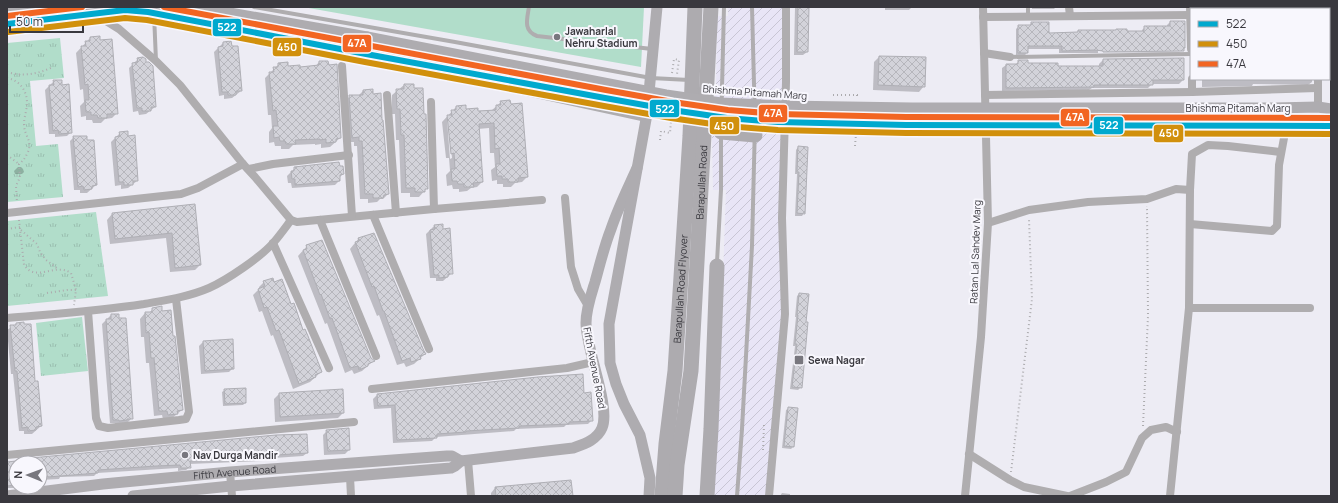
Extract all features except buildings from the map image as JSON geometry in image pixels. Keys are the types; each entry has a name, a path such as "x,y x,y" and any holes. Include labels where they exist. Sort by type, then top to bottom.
{"highway":[{"path":"692,84 695,7"},
{"name":"Barapullah Road","path":"696,287 711,7"},
{"name":"Barapullah Road Flyover","path":"662,496 666,444 675,371 692,84"},
{"path":"721,132 755,135"},
{"path":"707,496 717,266"},
{"path":"696,287 716,288"},
{"name":"Barapullah Road Flyover","path":"675,496 677,465 691,371 696,287"},
{"path":"693,329 714,331"}],"main road":[{"path":"7,10 40,7"},
{"name":"Bhishma Pitamah Marg","path":"196,7 368,37 675,97 754,105 912,108 1318,107 1331,109"},
{"path":"649,496 650,478 640,435 616,384 610,363 609,324 646,120 657,7"},
{"name":"Bhishma Pitamah Marg","path":"7,24 125,10 148,12 366,54 672,110 727,118 778,122 906,125 1331,126"},
{"name":"Fifth Avenue Road","path":"133,496 232,491 350,477 450,468 465,461 573,448 596,438 602,428 603,406 588,342 586,323 588,306 606,241 637,168"},
{"name":"Fifth Avenue Road","path":"7,496 103,484 230,472 447,456 452,456 465,461"}],"street":[{"path":"769,496 785,321 782,218 786,82 786,7"},
{"name":"Ratan Lal Sahdev Marg","path":"965,496 981,337 988,223 983,7"},
{"path":"1070,7 1070,16"},
{"path":"983,18 1190,12"},
{"path":"94,14 119,29 156,61 180,86 291,220 297,222 542,200"},
{"path":"984,53 1010,57"},
{"path":"342,66 352,216"},
{"path":"1192,80 1192,92"},
{"path":"985,95 1192,92 1318,83 1318,107"},
{"path":"387,95 396,213"},
{"path":"430,102 434,209"},
{"path":"1190,224 1272,231 1277,226 1280,152 1284,138 1278,125"},
{"path":"1170,496 1189,308 1190,190 1192,154 1208,145 1280,152"},
{"path":"7,213 181,194 198,188 246,166 349,154"},
{"path":"988,223 1029,210 1088,202 1146,199 1176,188 1190,190"},
{"path":"564,198 571,267 578,289 588,306"},
{"path":"373,215 430,349"},
{"path":"7,318 88,311 176,299 210,288 229,277 273,243 291,220"},
{"path":"320,220 376,356"},
{"path":"273,243 329,368"},
{"path":"88,311 96,418 99,426 108,428 179,420 186,419 189,412 176,299"},
{"path":"1189,308 1310,308"},
{"path":"372,389 567,368 593,362"},
{"path":"7,454 354,422"},
{"path":"1070,496 1106,482 1126,472 1142,438 1151,430 1166,427 1177,432"},
{"path":"969,454 1010,480 1024,487 1067,496"},
{"path":"465,461 472,496"},
{"path":"230,472 232,491"},
{"path":"350,477 351,496"}],"lane":[{"path":"254,7 692,84"},
{"path":"529,7 527,21 528,28 532,34 537,36 653,49"},
{"path":"717,266 724,7"},
{"path":"737,496 752,246 755,135 752,7"},
{"path":"1028,7 1028,16"},
{"path":"154,13 156,61"},
{"path":"366,54 372,60 646,120"},
{"path":"1010,57 1190,54"}],"path":[{"path":"672,74 674,59 679,60"},
{"path":"7,72 28,75 53,67"},
{"path":"7,78 21,86 24,90 27,103 24,127 30,143 30,148 20,164 20,178 16,186 24,265 32,272 39,273 58,269 66,270 71,273 76,290 72,312"},
{"name":"Bhishma Pitamah Marg","path":"692,84 737,93"},
{"path":"856,107 857,95"},
{"path":"827,96 861,95"},
{"path":"660,140 661,131 670,133 671,121"},
{"path":"855,146 856,134"},
{"path":"7,155 20,164"},
{"path":"1142,438 1148,316 1146,199"},
{"path":"1010,480 1032,299 1029,210"},
{"path":"7,229 20,228 37,244 40,252 46,260 58,269"},
{"path":"47,293 76,290"},
{"path":"763,450 764,425"}],"shaded area":[{"path":"728,7 787,7 783,329 768,496 713,496 717,453 726,190 713,190 712,137 716,85 717,16 728,16"}],"green space":[{"name":"Jawaharlal Nehru Stadium","path":"303,7 644,7 641,67"},
{"path":"1194,7 1317,7 1317,8"},
{"path":"60,38 64,78 30,81 36,146 58,144 63,197 7,202 7,43"},
{"path":"96,212 108,296 7,306 7,221"},
{"path":"82,317 88,371 41,376 36,323"}],"transit line":[{"name":"47A","path":"7,16 82,7"},
{"name":"47A","path":"164,7 606,90 728,110 778,114 906,117 1331,118"},
{"name":"522","path":"7,24 125,10 148,12 366,54 672,110 727,118 778,122 906,125 1331,126"},
{"name":"450","path":"8,32 125,18 147,20 604,106 726,126 778,130 906,133 1331,134"}],"place":[{"name":"Jawaharlal Nehru Stadium","path":"557,37"},
{"name":"Sewa Nagar","path":"799,360"},
{"name":"Nav Durga Mandir","path":"185,455"}]}
